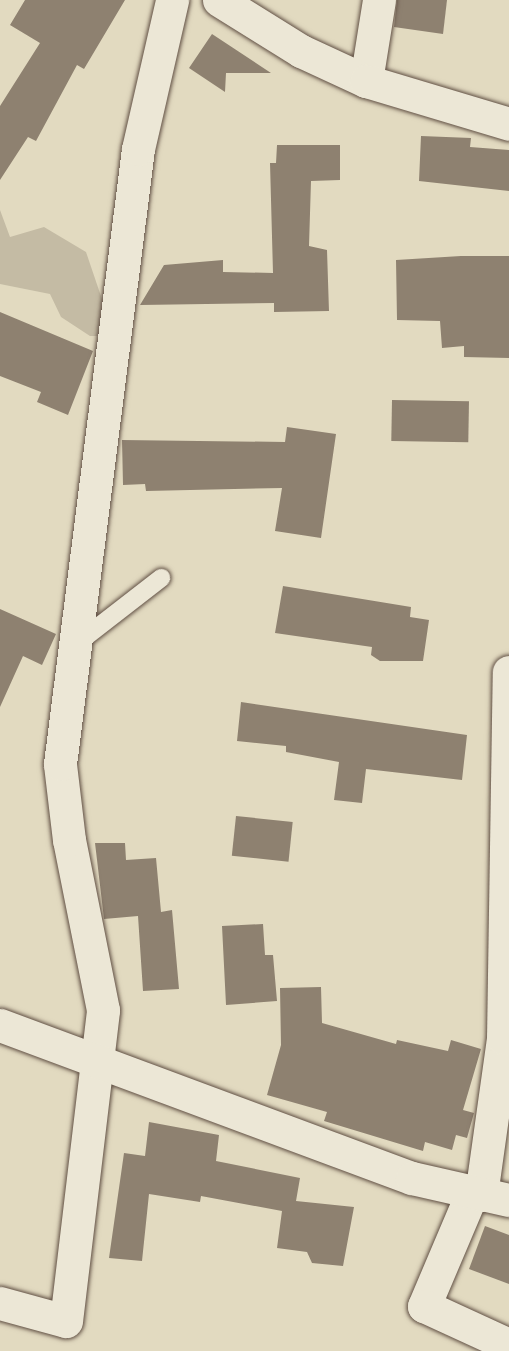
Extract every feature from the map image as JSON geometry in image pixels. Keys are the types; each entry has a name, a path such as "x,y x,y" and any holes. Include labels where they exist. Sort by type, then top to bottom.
{"street":[{"path":"0,1303 66,1321 103,1010 69,840 60,765 72,647 138,149 172,0"},
{"path":"219,0 301,51 366,81 509,124"},
{"path":"366,81 379,0"},
{"path":"509,672 503,1038 487,1196 424,1306 509,1345"},
{"path":"0,1025 333,1151 487,1196"}],"lane":[{"path":"72,647 161,578"}],"shaded area":[{"path":"0,210 10,237 44,227 86,252 104,305 103,336 90,336 61,317 50,294 0,284"}],"building":[{"path":"25,0 125,0 84,69 77,65 36,141 28,137 0,180 0,106 40,43 10,25"},
{"path":"397,0 447,0 443,34 394,27"},
{"path":"212,34 271,73 226,73 225,92 189,68"},
{"path":"421,136 471,138 470,147 509,150 509,191 419,181"},
{"path":"277,145 340,145 340,180 311,181 309,246 327,250 329,311 274,312 274,303 140,305 164,265 223,260 223,272 273,273 270,163 276,163"},
{"path":"509,256 509,358 464,357 464,346 442,348 440,321 397,320 396,260"},
{"path":"0,312 93,351 68,415 37,402 41,392 0,376"},
{"path":"392,400 469,401 468,442 391,441"},
{"path":"287,427 336,434 321,538 275,531 282,488 146,491 145,484 123,485 122,440 285,442"},
{"path":"283,586 411,607 410,617 429,620 423,661 380,661 371,655 372,647 275,633"},
{"path":"0,609 56,634 42,665 23,656 0,707"},
{"path":"241,702 467,735 462,780 366,769 362,803 334,800 339,762 286,752 286,746 237,741"},
{"path":"236,816 293,822 289,862 232,856"},
{"path":"95,843 125,843 126,860 156,858 161,912 172,910 179,989 143,991 138,916 104,919"},
{"path":"263,924 265,955 273,955 277,1001 226,1005 222,926"},
{"path":"321,987 322,1023 396,1044 397,1040 448,1051 451,1040 481,1049 463,1110 474,1113 467,1138 456,1135 452,1150 425,1142 423,1151 324,1121 327,1112 267,1095 281,1045 280,988"},
{"path":"149,1122 219,1135 216,1161 300,1178 296,1201 354,1207 343,1266 312,1263 307,1252 277,1248 282,1211 201,1196 200,1202 149,1194 142,1261 109,1258 124,1153 145,1156"},
{"path":"485,1226 509,1235 509,1284 469,1269"}]}
